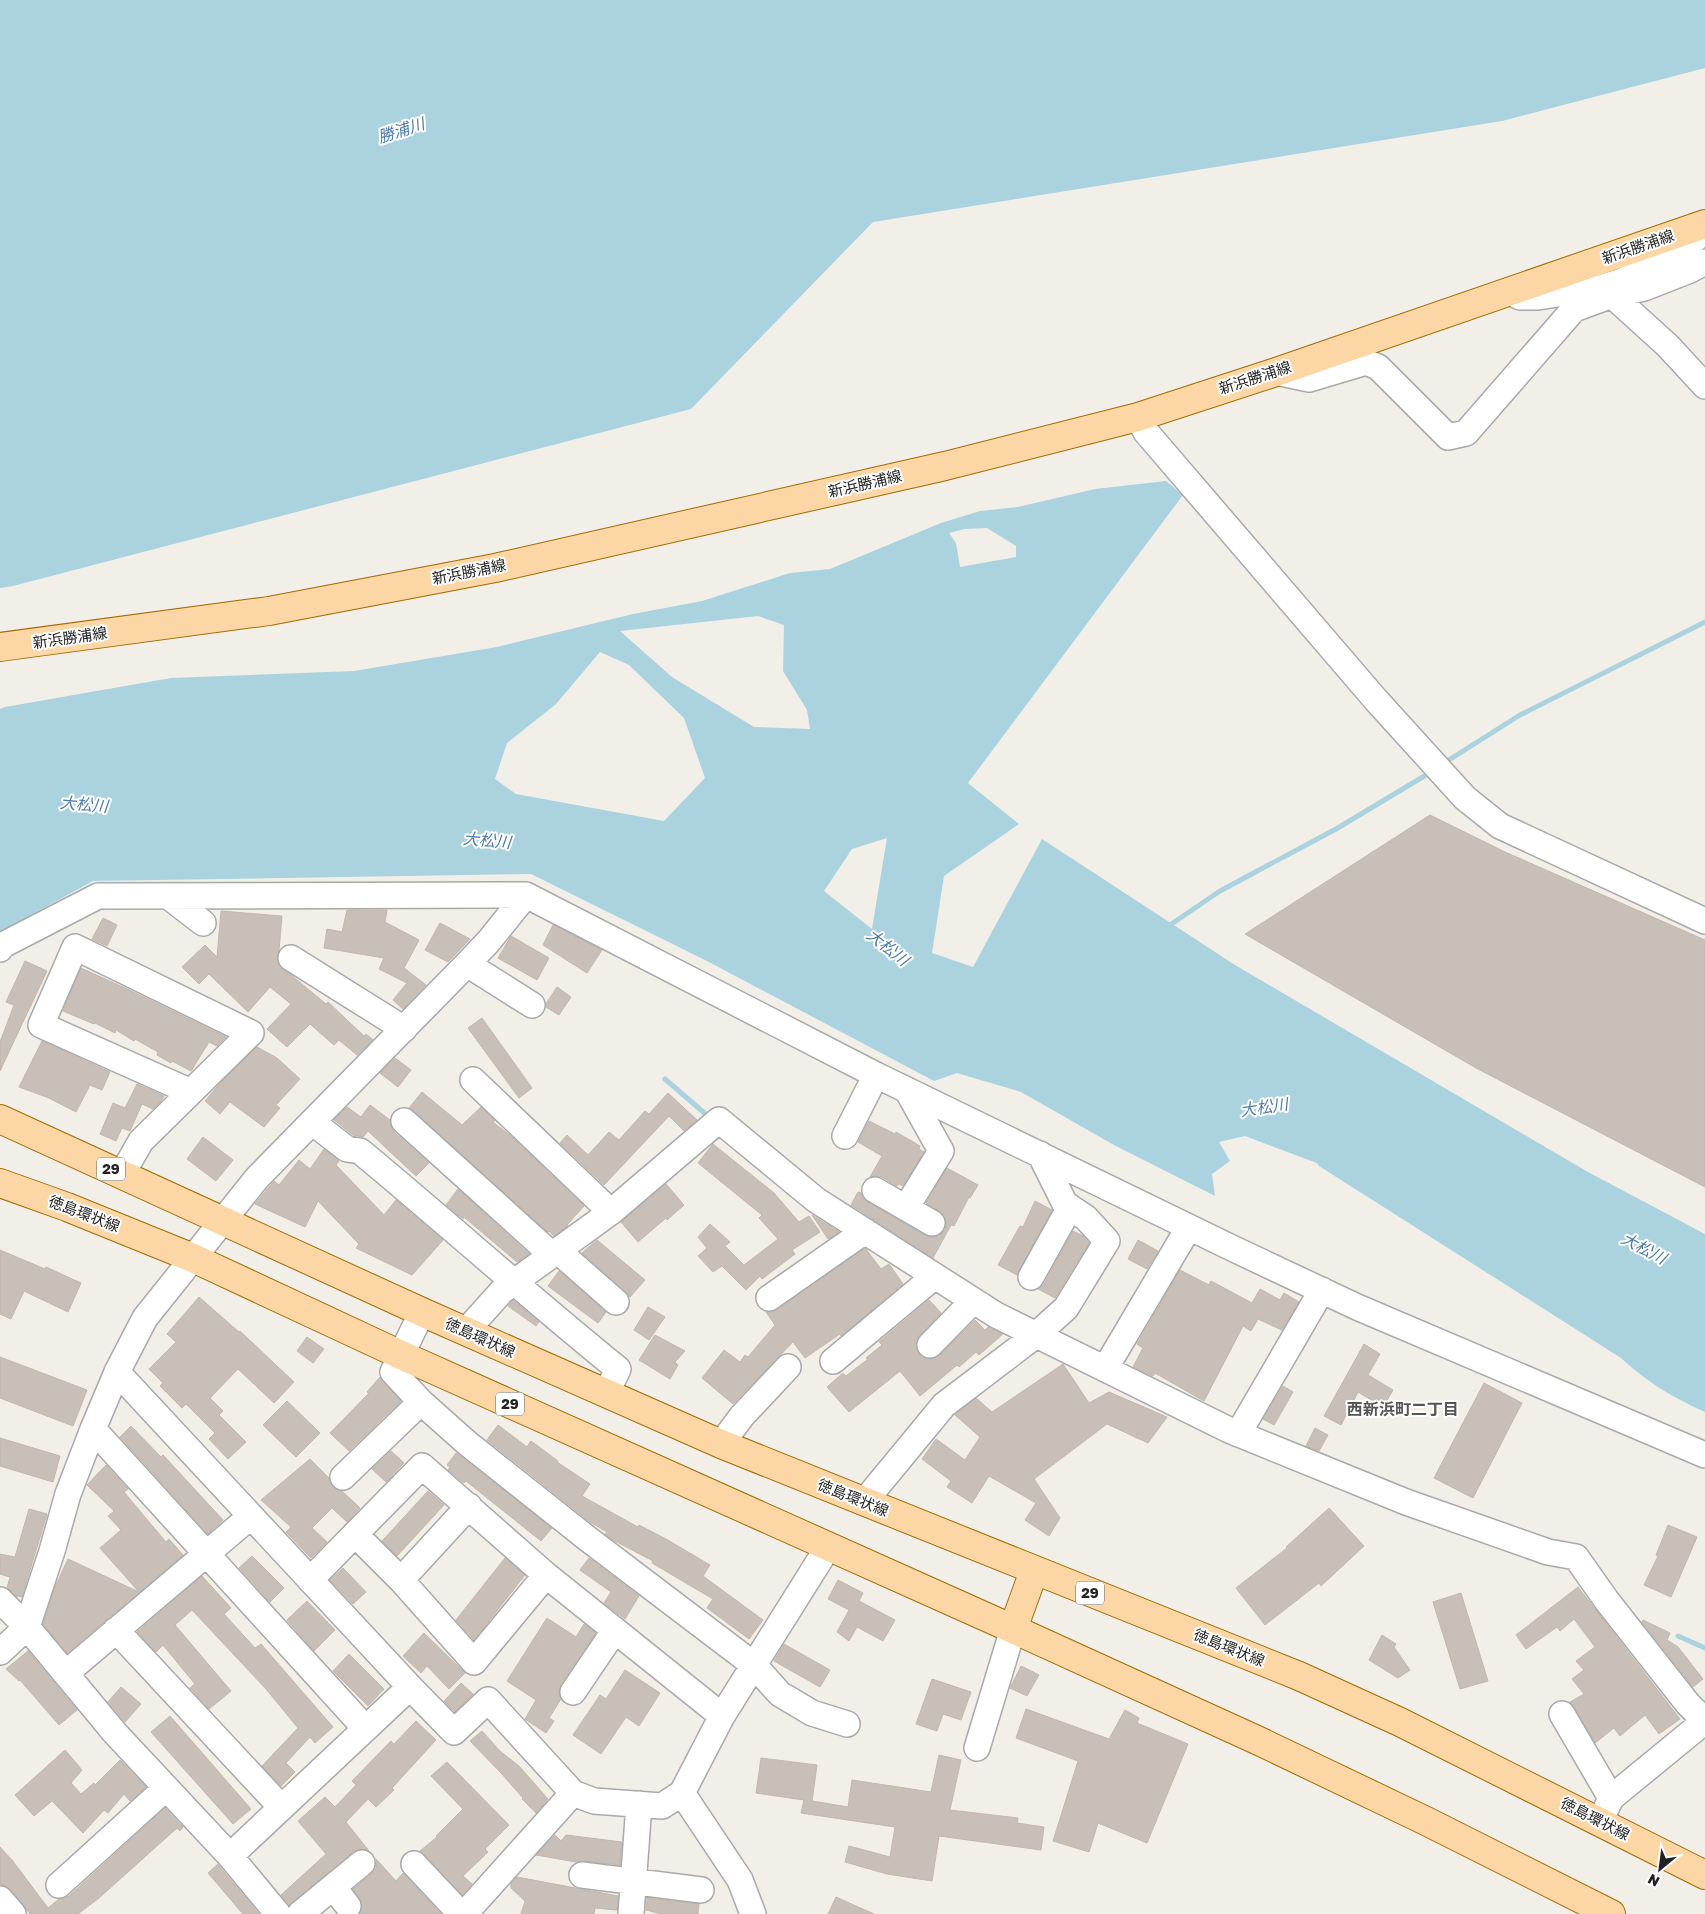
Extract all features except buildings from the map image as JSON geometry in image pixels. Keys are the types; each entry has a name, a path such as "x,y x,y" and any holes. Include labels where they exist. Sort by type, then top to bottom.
{"main road":[{"name":"新浜勝浦線","path":"0,647 269,611 495,568 935,468 1138,417 1276,372 1705,225"},
{"name":"徳島環状線","path":"0,1119 466,1332 720,1444 1299,1676 1400,1722 1606,1810 1705,1875"},
{"name":"徳島環状線","path":"0,1183 67,1207 193,1258 401,1355 1013,1629 1285,1753 1611,1914"},
{"path":"1013,1629 1034,1571"}],"street":[{"path":"1276,372 1310,379 1366,362 1378,367 1448,437 1466,433 1574,309 1608,291 1622,280 1688,245 1702,232 1705,225"},
{"path":"1510,292 1520,297 1538,298 1644,288 1705,262"},
{"path":"1608,291 1668,346 1705,386"},
{"path":"1138,417 1146,432 1376,700 1465,798 1500,826 1705,921"},
{"path":"0,1652 27,1627 52,1551 68,1494 117,1372 145,1318 257,1178 488,942 526,895"},
{"path":"0,949 1,946 98,896 526,895 876,1075 1189,1227 1322,1290 1705,1456"},
{"path":"168,896 203,923"},
{"path":"122,1174 141,1141 191,1092 251,1033 75,947 40,1024 191,1092"},
{"path":"291,958 404,1029"},
{"path":"467,964 532,1005"},
{"path":"844,1136 876,1075"},
{"path":"472,1078 611,1212"},
{"path":"906,1208 941,1151 907,1090"},
{"path":"466,1332 502,1291 611,1212 719,1120 816,1200 996,1315 1238,1434 1415,1505 1548,1552 1576,1557 1612,1609 1688,1704 1705,1721 1606,1810 1562,1714"},
{"path":"404,1121 555,1253 616,1302"},
{"path":"312,1122 347,1149 360,1151 474,1246 513,1283 618,1369 606,1394"},
{"path":"864,1502 944,1405 1036,1334 1066,1308 1106,1241 1086,1218 1066,1204 1040,1154"},
{"path":"875,1190 932,1223"},
{"path":"1031,1277 1070,1207"},
{"path":"1105,1369 1189,1227"},
{"path":"769,1298 865,1231"},
{"path":"834,1361 935,1276"},
{"path":"1238,1434 1322,1290"},
{"path":"930,1344 973,1300"},
{"path":"422,1312 393,1372 421,1402 467,1443 588,1540 754,1665 780,1694 812,1712 847,1724"},
{"path":"720,1444 742,1416 788,1366"},
{"path":"117,1372 454,1732 488,1700 573,1793 594,1801 662,1806 682,1793 722,1716 828,1547"},
{"path":"343,1477 421,1402"},
{"path":"93,1429 365,1728"},
{"path":"310,1580 422,1466 546,1576 722,1716"},
{"path":"401,1580 469,1506"},
{"path":"66,1673 251,1516"},
{"path":"356,1534 401,1580 474,1662 546,1576"},
{"path":"0,1600 27,1627 115,1733 230,1856 278,1914"},
{"path":"977,1748 1013,1629"},
{"path":"116,1630 281,1807"},
{"path":"573,1692 615,1630"},
{"path":"230,1856 410,1687"},
{"path":"59,1885 166,1788"},
{"path":"466,1914 573,1793"},
{"path":"682,1793 740,1880 753,1914"},
{"path":"631,1914 639,1804"},
{"path":"300,1914 362,1863"},
{"path":"414,1864 461,1914"},
{"path":"582,1875 701,1890"},
{"path":"333,1887 348,1906"},
{"path":"0,1900 13,1914"}],"water":[{"name":"勝浦川","path":"0,0 1705,0 1705,68 1502,121 873,222 691,409 0,588"},
{"name":"大松川","path":"1166,481 1183,495 968,783 1019,824 944,876 932,953 973,967 1042,839 1235,965 1588,1172 1705,1234 1705,1412 1661,1389 1621,1358 1317,1163 1245,1136 1219,1142 1230,1161 1212,1174 1215,1196 1114,1145 1021,1092 957,1073 934,1081 707,961 531,874 93,881 0,932 0,709 171,678 354,671 497,647 633,614 702,601 790,573 830,569 941,523 980,511 1018,507 1095,489","holes":["987,528 1016,546 1016,557 960,567 956,543 949,533 964,529","758,616 784,625 783,671 807,710 810,729 754,727 672,677 620,631","600,652 629,665 684,718 705,778 664,821 516,794 495,779 507,743 556,704","887,838 872,929 824,891 852,849"]}],"waterway":[{"path":"1444,763 1520,715 1705,622"},
{"path":"1167,927 1220,891 1336,829 1431,772"},
{"path":"665,1079 709,1117"},
{"path":"1678,1636 1705,1648"}],"district":[{"name":"西新浜町二丁目","path":"1403,1409"}]}
